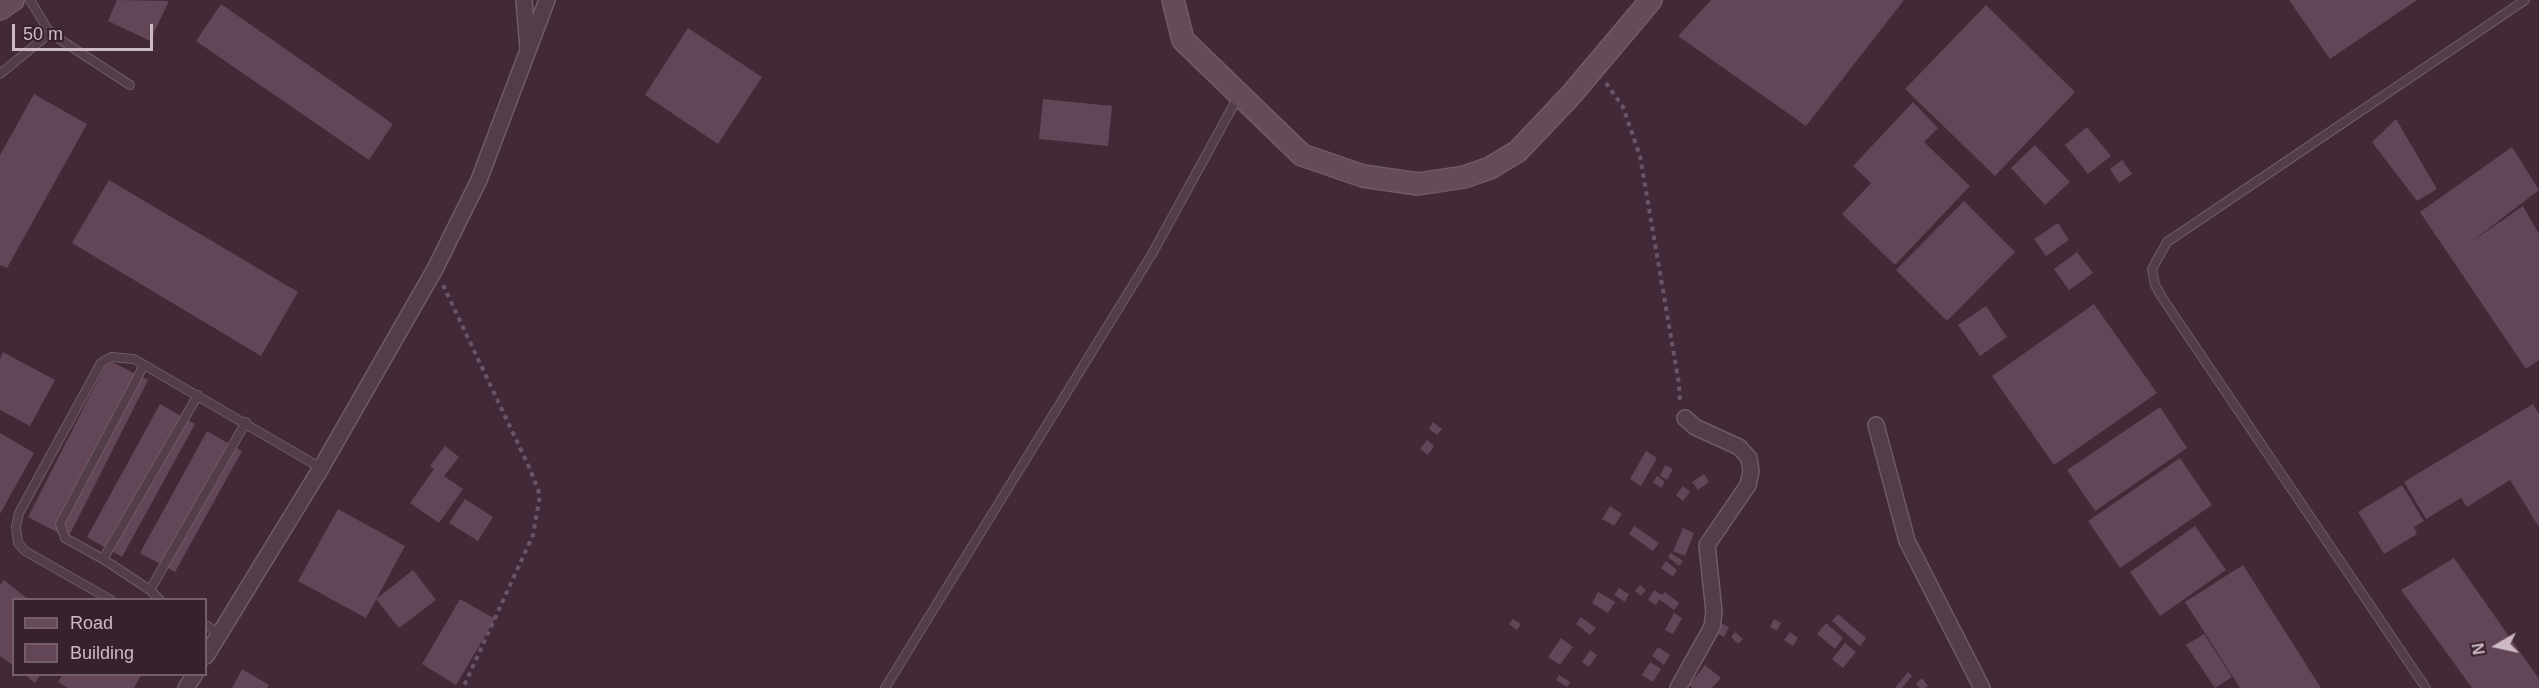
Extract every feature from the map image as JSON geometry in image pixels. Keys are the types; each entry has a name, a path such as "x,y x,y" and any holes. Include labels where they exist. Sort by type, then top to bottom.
{"main road":[{"path":"0,9 14,0"},
{"path":"1173,0 1183,40 1302,155 1363,176 1418,184 1464,177 1490,168 1518,151 1595,67 1651,0"}],"street":[{"path":"524,0 528,55"},
{"path":"207,655 321,468 435,269 479,180 548,0"},
{"path":"1678,688 1712,627 1714,612 1706,560 1707,545 1748,485 1751,471 1749,458 1739,447 1695,428 1685,418"},
{"path":"1876,425 1907,541 1982,688"}],"lane":[{"path":"30,0 50,33 130,85"},
{"path":"2426,688 2163,299 2155,285 2152,269 2167,242 2525,0"},
{"path":"0,74 50,33"},
{"path":"885,688 1152,254 1239,94"},
{"path":"107,598 25,551 18,543 16,527 19,513 101,363 111,357 122,356 144,365 246,422 321,468"},
{"path":"144,365 61,519 65,538 103,559 150,590 158,598"},
{"path":"103,559 198,395"},
{"path":"150,590 246,422"},
{"path":"207,626 219,634"}],"path":[{"path":"1595,67 1623,107 1640,156 1679,384 1680,408 1685,418"},
{"path":"435,269 530,469 540,495 533,535 463,688"}],"building":[{"path":"117,0 169,1 150,41 108,21"},
{"path":"1711,0 1904,0 1806,126 1678,36"},
{"path":"2289,0 2417,0 2330,59"},
{"path":"221,4 393,124 369,160 196,41"},
{"path":"1986,5 2075,92 1995,176 1905,89"},
{"path":"688,28 762,77 718,144 645,95"},
{"path":"34,94 87,124 7,268 0,265 0,155"},
{"path":"1043,99 1112,106 1108,146 1039,139"},
{"path":"1913,102 1938,128 1924,142 1970,186 1895,265 1842,214 1871,183 1853,166"},
{"path":"2396,119 2437,189 2417,201 2372,142"},
{"path":"2087,127 2111,156 2088,174 2065,145"},
{"path":"2035,145 2070,182 2045,205 2011,168"},
{"path":"2512,147 2539,190 2471,242 2523,206 2539,234 2539,360 2526,369 2420,212"},
{"path":"2122,160 2132,174 2119,183 2110,169"},
{"path":"109,180 298,292 261,356 72,243"},
{"path":"1964,201 2015,252 1947,321 1896,270"},
{"path":"2058,223 2069,240 2046,256 2034,239"},
{"path":"2077,252 2093,273 2069,290 2054,269"},
{"path":"2094,304 2157,393 2054,465 1992,376"},
{"path":"1986,306 2007,337 1980,356 1958,325"},
{"path":"3,352 55,380 30,426 0,410 0,359"},
{"path":"108,360 148,380 68,538 28,517"},
{"path":"160,404 195,424 122,557 87,537"},
{"path":"2533,404 2539,414 2539,527 2510,480 2467,507 2461,498 2426,519 2404,482"},
{"path":"2160,407 2187,448 2095,511 2067,470"},
{"path":"1433,422 1442,429 1437,435 1429,429"},
{"path":"207,431 242,451 175,572 140,553"},
{"path":"0,433 34,453 0,514"},
{"path":"1427,440 1434,446 1428,455 1420,449"},
{"path":"445,446 459,457 444,476 463,489 439,523 410,503 434,469 430,466"},
{"path":"1646,451 1657,458 1641,486 1630,479"},
{"path":"2180,458 2212,505 2120,568 2088,521"},
{"path":"1665,465 1673,469 1667,480 1660,476"},
{"path":"1704,474 1709,482 1698,490 1692,482"},
{"path":"1657,476 1665,482 1661,488 1653,482"},
{"path":"2402,485 2424,521 2414,527 2417,534 2384,554 2358,512"},
{"path":"1683,486 1690,492 1683,501 1676,495"},
{"path":"465,499 493,517 478,541 449,523"},
{"path":"1610,506 1622,514 1614,526 1602,519"},
{"path":"338,509 405,546 366,618 298,581"},
{"path":"1634,526 1659,543 1653,551 1629,534"},
{"path":"2195,526 2226,570 2160,616 2130,572"},
{"path":"1683,528 1694,533 1685,556 1673,551"},
{"path":"1671,553 1683,561 1679,566 1668,557"},
{"path":"2454,558 2539,679 2539,688 2472,688 2401,590"},
{"path":"1666,561 1677,570 1673,577 1661,568"},
{"path":"2243,565 2321,688 2240,688 2185,602"},
{"path":"413,570 436,600 399,628 376,599"},
{"path":"4,580 26,598 12,598 12,665 0,656 0,585"},
{"path":"1640,585 1646,590 1641,596 1635,591"},
{"path":"1619,588 1629,594 1625,602 1614,595"},
{"path":"1654,590 1662,595 1665,592 1679,603 1674,610 1659,599 1656,605 1648,600"},
{"path":"1598,592 1615,602 1608,613 1592,603"},
{"path":"460,599 495,619 456,685 422,664"},
{"path":"1674,613 1682,618 1673,634 1665,630"},
{"path":"1838,614 1866,638 1860,646 1832,621"},
{"path":"1581,617 1596,628 1590,635 1576,624"},
{"path":"1513,619 1521,624 1517,630 1509,624"},
{"path":"1774,619 1781,623 1777,631 1770,627"},
{"path":"1718,622 1729,627 1724,637 1714,631"},
{"path":"1826,623 1843,638 1835,649 1817,634"},
{"path":"1735,632 1743,639 1738,644 1731,637"},
{"path":"1790,632 1798,638 1793,646 1784,640"},
{"path":"2204,634 2232,677 2215,688 2186,645"},
{"path":"1561,638 1573,647 1560,665 1548,657"},
{"path":"1845,643 1856,652 1843,668 1832,659"},
{"path":"1658,647 1670,655 1664,665 1652,656"},
{"path":"1590,650 1597,655 1589,667 1582,662"},
{"path":"1650,662 1661,669 1653,682 1642,675"},
{"path":"1705,665 1721,678 1712,688 1692,688 1689,685"},
{"path":"242,669 269,685 267,688 232,688"},
{"path":"1908,672 1912,676 1902,688 1895,688"},
{"path":"1559,675 1570,682 1567,687 1556,680"},
{"path":"26,676 40,676 35,683"},
{"path":"62,676 141,676 134,688 68,688 58,682"},
{"path":"1922,678 1928,686 1925,688 1920,688 1916,684"}]}
